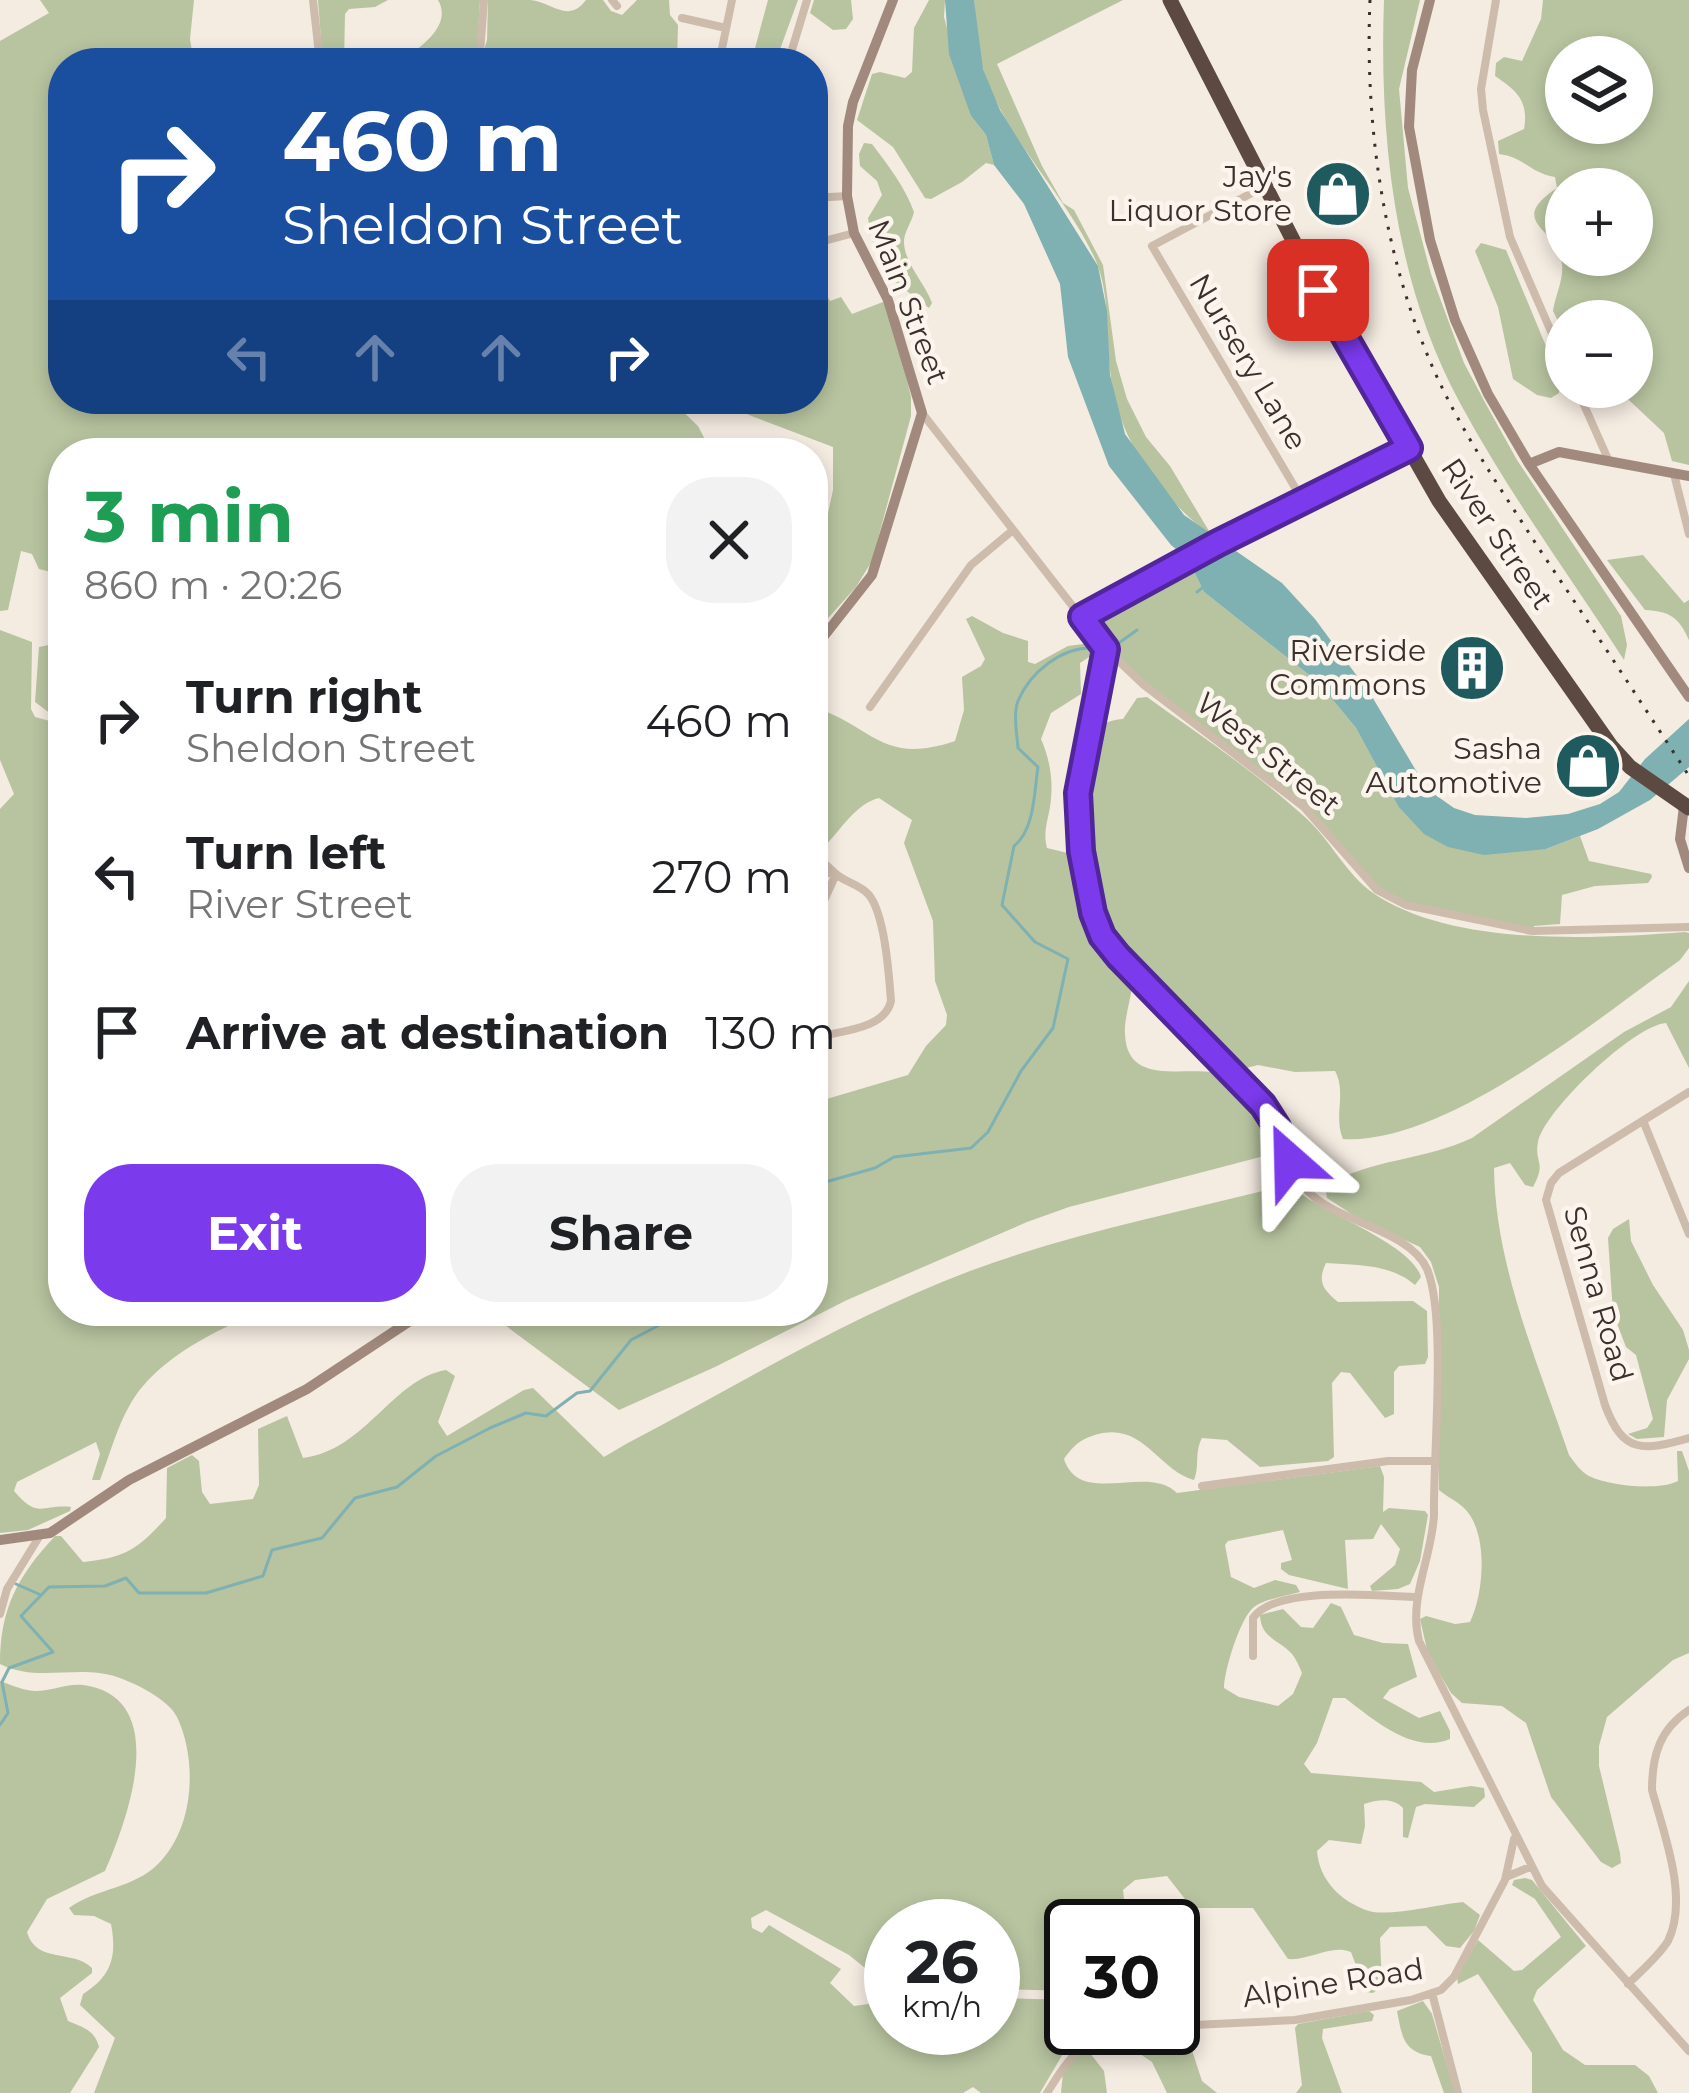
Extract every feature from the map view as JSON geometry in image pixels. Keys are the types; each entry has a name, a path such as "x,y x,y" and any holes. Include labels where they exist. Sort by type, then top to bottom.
{"highway":[{"name":"River Street","path":"1170,0 1264,187 1459,530 1630,767 1686,807"}],"main road":[{"name":"Main Street","path":"893,0 848,126 847,196 854,233 888,300 922,413"},
{"path":"1430,0 1409,93 1409,128 1423,214 1463,341 1529,464 1689,697"},
{"path":"828,631 872,574 922,413"},
{"path":"1529,464 1556,452 1689,476"},
{"path":"1686,807 1680,839 1689,868"},
{"path":"0,1540 39,1537 129,1480 280,1405 402,1326"}],"street":[{"path":"313,0 318,48"},
{"path":"480,48 484,0"},
{"path":"722,48 732,0"},
{"path":"793,48 807,0"},
{"path":"1496,0 1480,89 1483,110 1510,237 1545,318"},
{"path":"682,18 726,28"},
{"name":"Nursery Lane","path":"1264,187 1152,246 1303,501"},
{"path":"828,198 847,196"},
{"path":"828,240 854,233"},
{"path":"1585,408 1609,461"},
{"name":"West Street","path":"922,413 1106,649 1158,697 1304,807 1377,890 1406,905 1532,931 1689,927"},
{"path":"1082,617 1409,448"},
{"path":"1673,474 1689,534"},
{"path":"870,707 971,565 1013,530"},
{"path":"1106,649 1078,793 1081,851 1098,926 1118,956 1269,1113 1294,1171 1309,1192 1422,1260 1435,1308 1434,1527 1415,1622 1423,1653 1542,1886 1689,2051"},
{"path":"1672,676 1689,671"},
{"path":"828,863 836,874"},
{"path":"828,873 863,890 874,904 891,1004 880,1020 828,1034"},
{"path":"828,892 836,874"},
{"name":"Senna Road","path":"1689,1092 1559,1173 1548,1188 1547,1206 1616,1432 1639,1447 1689,1438"},
{"path":"1644,1123 1689,1234"},
{"path":"1202,1486 1388,1461 1434,1461"},
{"path":"0,1615 7,1588 39,1537"},
{"path":"1252,1656 1253,1618 1271,1603 1318,1595 1418,1597"},
{"path":"1628,1984 1658,1954 1678,1919 1679,1894 1652,1774 1661,1737 1689,1710"},
{"name":"Alpine Road","path":"1200,2025 1295,2020 1432,1994 1454,1977 1506,1877 1514,1834"},
{"path":"1506,1877 1530,1867"},
{"path":"1432,1994 1459,2093"},
{"path":"1047,2093 1074,2055"}],"green space":[{"path":"40,0 194,0 192,48 48,48 48,414 686,414 704,438 48,438 48,571 39,569 32,554 21,551 8,610 0,611 0,41 49,13"},
{"path":"318,0 388,0 375,7 349,9 344,48 322,48"},
{"path":"438,0 480,0 477,48 418,48 439,25"},
{"path":"488,0 530,0 566,11 586,0 603,0 611,11 622,15 637,0 669,0 670,15 678,25 677,48 485,48"},
{"path":"768,0 798,0 780,48 755,48"},
{"path":"814,0 851,0 853,19 846,29 833,30 810,13"},
{"path":"929,0 945,0 944,17 971,116 986,135 994,165 986,163 931,199 925,198 893,147 857,120 872,74 905,78 912,72 914,28"},
{"path":"974,0 1123,0 997,64 1042,166 1063,203 1074,210 1103,265 1116,361 1127,399 1146,437 1170,466 1212,536 1158,484 1131,442 1114,395 1106,301 1096,261 994,98 979,55"},
{"path":"1384,0 1420,0 1399,89 1408,188 1431,274 1464,363 1517,460 1621,616 1627,645 1624,660 1479,436 1438,357 1420,308 1395,207 1388,155"},
{"path":"1543,0 1689,0 1689,465 1672,461 1664,433 1637,408 1653,408 1653,300 1556,300 1562,276 1653,276 1653,168 1545,168 1545,174 1499,154 1498,141 1524,129 1525,111 1520,98 1495,76 1496,63 1504,57 1522,61 1541,19"},
{"path":"864,143 872,144 884,160 914,212 905,248 932,303 929,308 891,279 871,238 868,218 882,195 877,181 860,166"},
{"path":"1545,198 1545,233 1535,218"},
{"path":"1481,243 1506,250 1545,344 1545,397 1513,379 1498,307 1475,251"},
{"path":"841,297 852,314 888,300 911,397 911,416 872,561 828,618 833,447 828,438 809,438 749,415 828,414 828,298"},
{"path":"1643,555 1684,603 1689,600 1689,640 1672,617 1645,610 1607,560"},
{"path":"1188,559 1204,592 1318,682 1356,728 1398,806 1546,849 1580,836 1589,861 1651,874 1648,883 1595,886 1562,895 1560,924 1534,926 1532,931 1406,905 1377,890 1304,807 1143,685 1081,617"},
{"path":"972,616 1028,641 1028,662 1035,664 1068,646 1091,643 1095,653 1080,663 1081,694 1051,713 1041,739 1051,783 1047,848 1076,855 1092,919 1105,949 1132,987 1125,1029 1129,1052 1151,1069 1227,1077 1256,1108 1275,1147 1268,1155 1027,1222 828,1310 828,1099 908,1075 946,1025 947,1015 935,981 933,921 904,843 912,820 879,798 855,812 828,842 828,713 894,746 910,749 955,741 964,710 962,677 985,659 966,619"},
{"path":"0,630 32,642 31,709 35,717 48,720 48,1326 228,1326 168,1362 143,1386 118,1431 100,1480 92,1480 100,1454 96,1442 17,1482 14,1491 29,1505 71,1507 70,1511 28,1530 0,1533 0,809 14,794 0,760"},
{"path":"48,645 48,712 35,702 39,647"},
{"path":"1147,697 1287,801 1363,885 1405,910 1442,923 1524,935 1685,932 1689,933 1689,948 1680,960 1564,1044 1473,1101 1384,1135 1343,1139 1335,1071 1295,1072 1258,1065 1242,1069 1140,978 1102,927 1085,858 1084,808 1093,746 1101,727 1123,719 1137,698"},
{"path":"1689,981 1689,1068 1666,1023 1652,1027 1613,1053 1556,1111 1538,1142 1540,1167 1533,1187 1525,1185 1510,1163 1494,1168 1510,1278 1569,1455 1589,1476 1621,1485 1678,1481 1677,1451 1682,1451 1689,1471 1689,1653 1673,1660 1607,1717 1599,1746 1599,1766 1620,1853 1621,1863 1612,1868 1601,1862 1551,1797 1526,1723 1502,1706 1462,1703 1428,1654 1420,1619 1470,1622 1482,1564 1472,1519 1439,1490 1439,1287 1420,1247 1359,1219 1327,1198 1325,1186 1360,1170 1472,1138 1624,1032 1671,1007"},
{"path":"1279,1187 1293,1188 1384,1240 1414,1264 1421,1277 1415,1285 1384,1269 1326,1263 1322,1280 1338,1302 1413,1301 1427,1311 1428,1357 1425,1364 1399,1366 1394,1372 1394,1414 1385,1418 1350,1373 1341,1372 1332,1383 1334,1457 1328,1461 1260,1467 1227,1440 1202,1438 1194,1480 1141,1442 1118,1433 1085,1439 1064,1459 1084,1481 1149,1482 1177,1493 1380,1466 1383,1512 1389,1508 1425,1511 1420,1561 1410,1584 1398,1589 1372,1591 1370,1586 1395,1565 1400,1549 1381,1524 1373,1539 1345,1540 1348,1589 1281,1569 1281,1563 1292,1560 1283,1530 1228,1541 1231,1577 1254,1588 1275,1580 1296,1585 1300,1592 1264,1602 1249,1613 1234,1645 1224,1688 1239,1697 1278,1706 1293,1694 1302,1673 1292,1654 1264,1629 1260,1615 1283,1609 1301,1627 1313,1628 1331,1603 1341,1607 1354,1635 1408,1644 1417,1677 1390,1689 1383,1698 1419,1718 1440,1711 1450,1739 1436,1743 1408,1739 1345,1698 1333,1698 1304,1764 1311,1773 1421,1782 1434,1792 1484,1788 1485,1797 1474,1807 1416,1807 1408,1838 1403,1837 1403,1808 1385,1800 1364,1804 1361,1844 1329,1840 1317,1851 1333,1888 1369,1911 1463,1902 1480,1915 1460,1948 1446,1946 1426,1926 1390,1927 1380,1938 1382,1986 1366,1992 1351,1952 1335,1950 1288,1959 1253,1908 1200,1908 1200,1899 1185,1899 1167,1876 1135,1880 1123,1890 1124,1899 1044,1899 1044,1990 1020,1990 1020,1899 864,1899 864,1967 766,1910 751,1918 752,1928 762,1933 769,1925 841,1969 830,1983 854,2006 864,2005 864,2055 1020,2055 1020,1999 1044,1999 1044,2055 1062,2055 1040,2093 981,2093 973,2087 963,2093 94,2093 115,2038 80,2005 83,1994 110,1964 113,1935 111,1924 94,1916 74,1915 69,1908 137,1879 158,1864 179,1832 190,1774 177,1717 150,1693 102,1673 28,1672 0,1664 3,1626 14,1594 55,1536 61,1536 83,1562 130,1550 166,1518 167,1468 192,1455 199,1461 202,1492 210,1504 253,1499 259,1485 258,1429 287,1416 303,1458 325,1452 362,1429 410,1386 446,1370 455,1376 438,1422 447,1436 533,1388 604,1457 752,1375 925,1289 1084,1235"},
{"path":"1629,1219 1631,1241 1683,1330 1689,1350 1689,1359 1667,1400 1664,1437 1637,1439 1628,1434 1647,1428 1653,1419 1636,1355 1626,1347 1613,1313 1608,1238"},
{"path":"506,1326 796,1326 715,1367 619,1410"},
{"path":"0,1681 36,1691 83,1685 110,1694 127,1712 135,1735 132,1792 105,1871 47,1899 27,1932 38,1948 92,1968 92,1973 60,1998 68,2021 91,2033 99,2047 70,2093 0,2093"},
{"path":"1525,1878 1532,1880 1586,1946 1537,1990 1533,2000 1563,2050 1585,2065 1635,2065 1649,2076 1658,2093 1532,2093 1532,2053 1478,1974 1458,1984 1457,1977 1478,1940 1514,1971 1522,1970 1561,1937 1535,1899 1512,1885"},
{"path":"1423,2001 1432,2014 1455,2093 1444,2093 1431,2056 1409,2047 1403,2035 1397,2011"},
{"path":"1369,2011 1374,2015 1372,2021 1323,2029 1342,2093 1296,2093 1302,2085 1298,2024"},
{"path":"1078,2055 1092,2055 1104,2071 1107,2093 1061,2093 1063,2073"},
{"path":"1142,2055 1194,2055 1202,2081 1217,2093 1167,2093 1152,2062"}],"water":[{"path":"945,0 974,0 983,69 1000,110 1098,266 1107,311 1110,375 1125,434 1184,515 1282,583 1315,619 1371,695 1427,789 1454,808 1475,815 1568,814 1619,792 1645,759 1689,719 1689,767 1650,800 1598,829 1546,849 1484,855 1448,847 1424,834 1398,806 1356,728 1318,682 1204,592 1188,559 1171,545 1109,466 1068,357 1060,284 1024,204 994,165 986,135 971,116 949,54"}],"waterway":[{"path":"1197,592 1202,588"},
{"path":"1116,645 1137,630"},
{"path":"828,1181 875,1168 894,1157 971,1148 988,1132 1021,1071 1053,1028 1068,959 1035,942 1002,905 1014,846 1030,820 1038,767 1018,748 1016,712 1023,690 1048,663 1069,652 1092,648"},
{"path":"0,1725 8,1713 2,1682 9,1668 53,1652 21,1616 49,1587 105,1586 126,1578 139,1593 206,1593 263,1576 272,1550 322,1538 355,1498 397,1487 436,1456 490,1428 526,1413 546,1416 577,1393 590,1391 631,1340 658,1326"},
{"path":"16,1584 41,1595"}],"railway":[{"path":"1370,0 1370,89 1379,178 1397,265 1425,349 1492,475 1689,776"}],"place":[{"name":"Jay's Liquor Store","path":"1338,194"},
{"name":"Riverside Commons","path":"1472,668"},
{"name":"Sasha Automotive","path":"1588,766"}],"route":[{"path":"1290,1161 1263,1105 1185,1029 1118,956 1098,926 1081,851 1078,793 1106,649 1082,617 1409,448 1318,290"}]}
